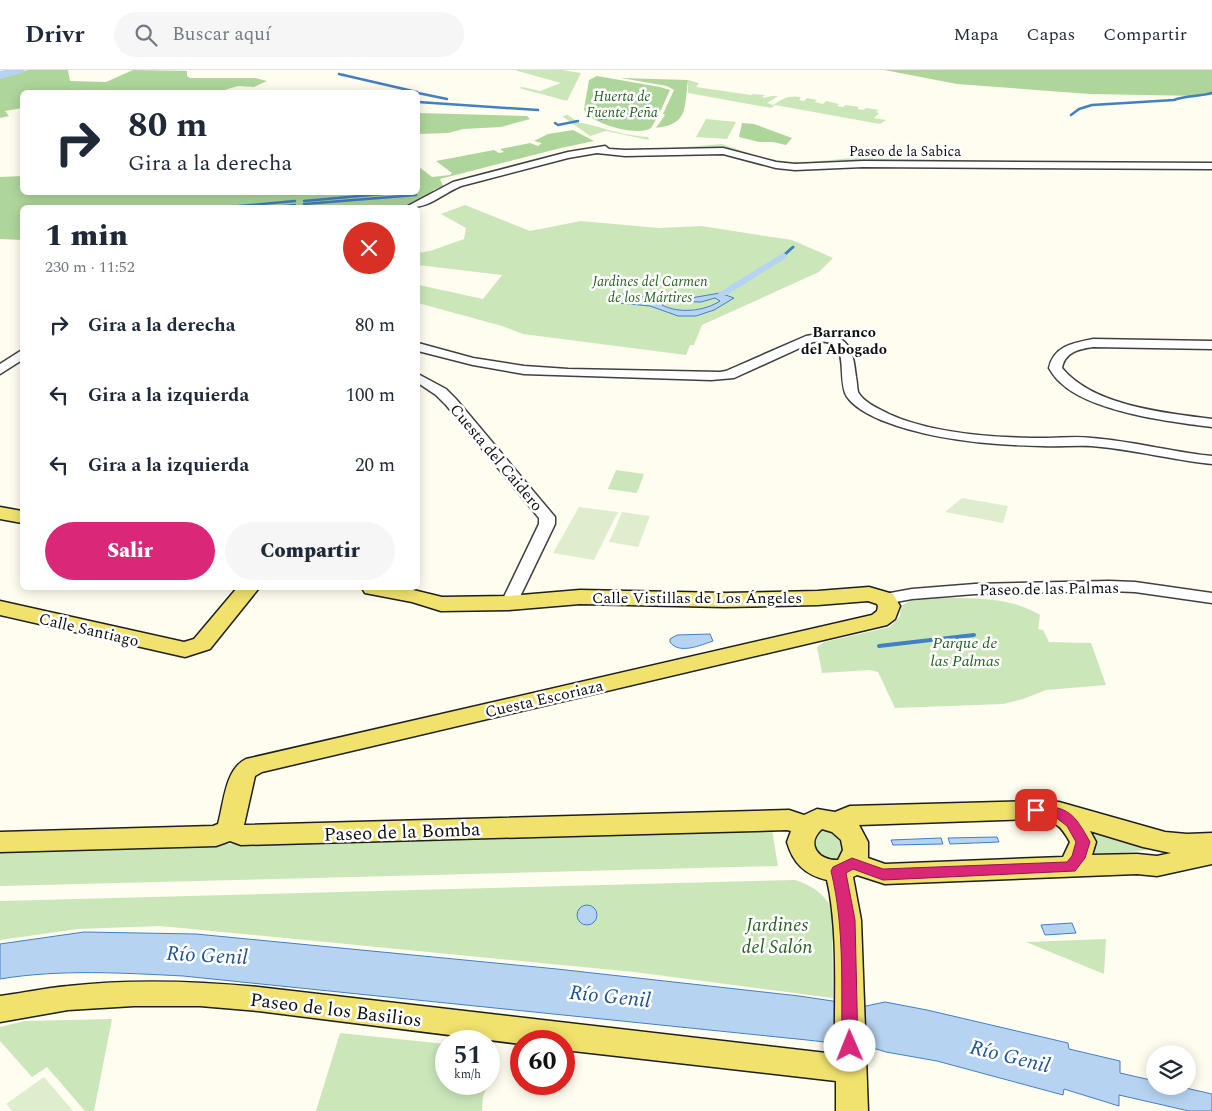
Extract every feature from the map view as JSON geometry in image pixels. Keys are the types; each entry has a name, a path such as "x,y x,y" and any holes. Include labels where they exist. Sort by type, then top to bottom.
{"main road":[{"path":"0,513 20,517"},
{"name":"Calle Santiago","path":"0,608 178,650 189,649 202,644 246,590"},
{"name":"Calle Vistillas de Los Ángeles","path":"383,590 416,596 441,604 509,603 580,596 725,600 818,598 857,593 869,594 885,599"},
{"name":"Cuesta Escoriaza","path":"230,830 243,774 255,765 879,620 887,614 889,606 885,599"},
{"path":"1212,843 1185,845 1161,842 1141,838 1058,811 1028,810 876,814 850,816 838,822 817,819 805,826 800,840 807,858 815,865 826,870 845,867 883,874 1137,864 1157,866 1212,854"},
{"path":"1058,811 1072,823 1083,842 1078,858 1070,867"},
{"name":"Paseo de la Bomba","path":"0,842 216,836 230,830 241,835 789,820 805,826"},
{"path":"838,822 852,836 855,845 855,854 845,867 844,895 847,920 852,1111"},
{"path":"1137,864 1158,858 1163,849 1161,842"},
{"name":"Paseo de los Basilios","path":"0,1009 68,998 134,994 200,994 258,999 552,1036 850,1058"}],"street":[{"name":"Paseo de la Sabica","path":"415,205 437,196 444,188 572,154 595,150 631,152 723,151 795,168 863,164 1212,168"},
{"path":"420,347 480,363 507,367 593,375 717,376 729,375 810,339 820,336 830,337 838,340 845,349 854,398 868,410 882,417 952,434 1019,442 1100,443 1212,460"},
{"path":"1212,344 1093,343 1066,350 1058,356 1055,368 1063,380 1074,388 1096,398 1170,416 1212,423"},
{"path":"0,370 20,355"},
{"name":"Cuesta del Caidero","path":"420,379 441,392 451,402 547,517 547,524 509,603"},
{"name":"Paseo de las Palmas","path":"885,599 942,591 1135,587 1212,598"}],"green space":[{"path":"28,70 68,70 70,81 106,82 133,70 187,71 187,76 190,78 255,78 267,81 254,87 238,86 225,90 20,90 20,108 5,111 9,116 0,118 0,77"},
{"path":"514,70 562,70 581,73 567,101 519,88 540,91 561,83"},
{"path":"884,70 1212,70 1212,95 1090,94 957,84"},
{"name":"Huerta de Fuente Peña","path":"597,76 670,90 661,110 656,114 658,116 651,128 636,131 615,128 595,120 588,114 584,109 589,80"},
{"path":"621,78 688,80 685,106 680,118 667,126 656,128 665,115 663,114 674,90 667,86"},
{"path":"688,80 699,83 696,87 751,95 765,95 762,97 778,96 767,103 773,105 786,98 797,96 801,97 799,100 804,101 807,98 817,100 815,102 823,104 826,101 839,104 837,106 843,107 846,105 859,107 857,109 863,110 866,108 879,110 876,112 879,113 874,118 886,120 880,124 775,105 771,108 688,93"},
{"path":"420,113 527,116 530,119 501,127 463,129 448,133 420,134"},
{"path":"568,115 579,123 648,137 649,140 606,131 590,136 562,116"},
{"path":"706,119 736,122 727,139 696,137"},
{"path":"742,123 754,124 792,138 786,145 773,142 759,142 739,137"},
{"path":"573,130 594,141 440,179 443,186 433,190 433,194 406,205 20,205 20,240 0,239 0,177 20,176 20,195 420,195 420,168 432,177 450,175 452,173 436,161 494,150 499,153 504,152 500,149 530,143 538,146 542,143 534,141 548,134"},
{"path":"722,144 765,158 791,162 852,158 1101,163 787,165 717,147 659,149"},
{"name":"Jardines del Carmen de los Mártires","path":"465,205 530,231 581,221 659,228 701,226 792,240 833,258 819,272 702,325 694,345 690,345 686,355 523,334 502,326 420,304 420,285 483,299 502,275 420,265 420,253 464,239 466,228 441,214"},
{"path":"616,470 644,474 637,493 608,489"},
{"path":"962,498 1008,506 1003,523 945,512"},
{"path":"579,507 618,512 594,560 553,553"},
{"path":"622,512 650,516 638,547 609,542"},
{"name":"Parque de las Palmas","path":"935,598 1002,601 1015,604 1040,615 1038,629 1043,630 1049,642 1091,643 1106,685 1046,690 1003,704 895,708 878,672 870,670 822,673 817,647 824,642 890,627 900,616 901,606 910,601"},
{"path":"823,828 834,832 841,842 842,850 839,858 833,861 826,859 815,848 813,840 815,833"},
{"path":"1085,829 1146,848 1147,850 1090,857"},
{"path":"772,830 778,866 0,886 0,850"},
{"name":"Jardines del Salón","path":"795,880 816,890 825,898 832,909 833,998 634,972 160,926 78,929 0,940 0,901"},
{"path":"1106,939 1104,974 1026,942"},
{"path":"112,1019 94,1111 85,1111 47,1067 32,1077 0,1041 0,1027 25,1021"},
{"path":"340,1033 435,1043 435,1095 484,1095 482,1111 316,1111"},
{"path":"44,1077 73,1111 12,1111 6,1104"}],"water":[{"path":"720,293 734,298 714,310 696,316 678,316 650,306 619,303 614,298 620,294 664,299 691,298","holes":["715,298 720,301 707,307 692,310 676,310 662,305 670,301 701,302"]},
{"path":"710,634 713,641 696,647 679,648 670,642 670,639 677,635"},
{"path":"997,837 999,842 950,844 948,838"},
{"path":"941,838 943,844 893,845 891,840"},
{"path":"587,905 594,908 597,915 594,922 587,925 580,922 577,915 580,908"},
{"path":"1072,923 1076,933 1045,935 1041,925"},
{"name":"Río Genil","path":"84,932 196,934 557,969 799,996 866,1006 885,1002 1068,1043 1069,1049 1120,1061 1120,1073 1146,1079 1146,1095 1196,1095 1196,1090 1212,1094 1212,1111 1189,1111 1119,1095 1119,1106 1064,1089 1063,1095 937,1061 886,1052 870,1047 807,1040 183,976 68,973 0,979 0,944"}],"waterway":[{"path":"0,75 18,70"},
{"path":"339,74 408,90"},
{"path":"420,93 447,99"},
{"path":"1071,115 1079,109 1092,105 1174,100 1212,93"},
{"path":"420,102 538,110"},
{"path":"599,119 643,115"},
{"path":"555,123 558,125 578,121"},
{"path":"304,201 371,195"},
{"path":"304,204 416,195"},
{"path":"251,205 295,201"},
{"path":"783,256 793,247"},
{"path":"723,293 783,256"},
{"path":"879,646 974,635"}],"district":[{"name":"Barranco del Abogado","path":"844,340"}],"route":[{"path":"850,1046 847,920 844,895 838,871 852,863 883,874 1070,867 1078,858 1083,842 1072,823 1058,811 1036,810"}]}
